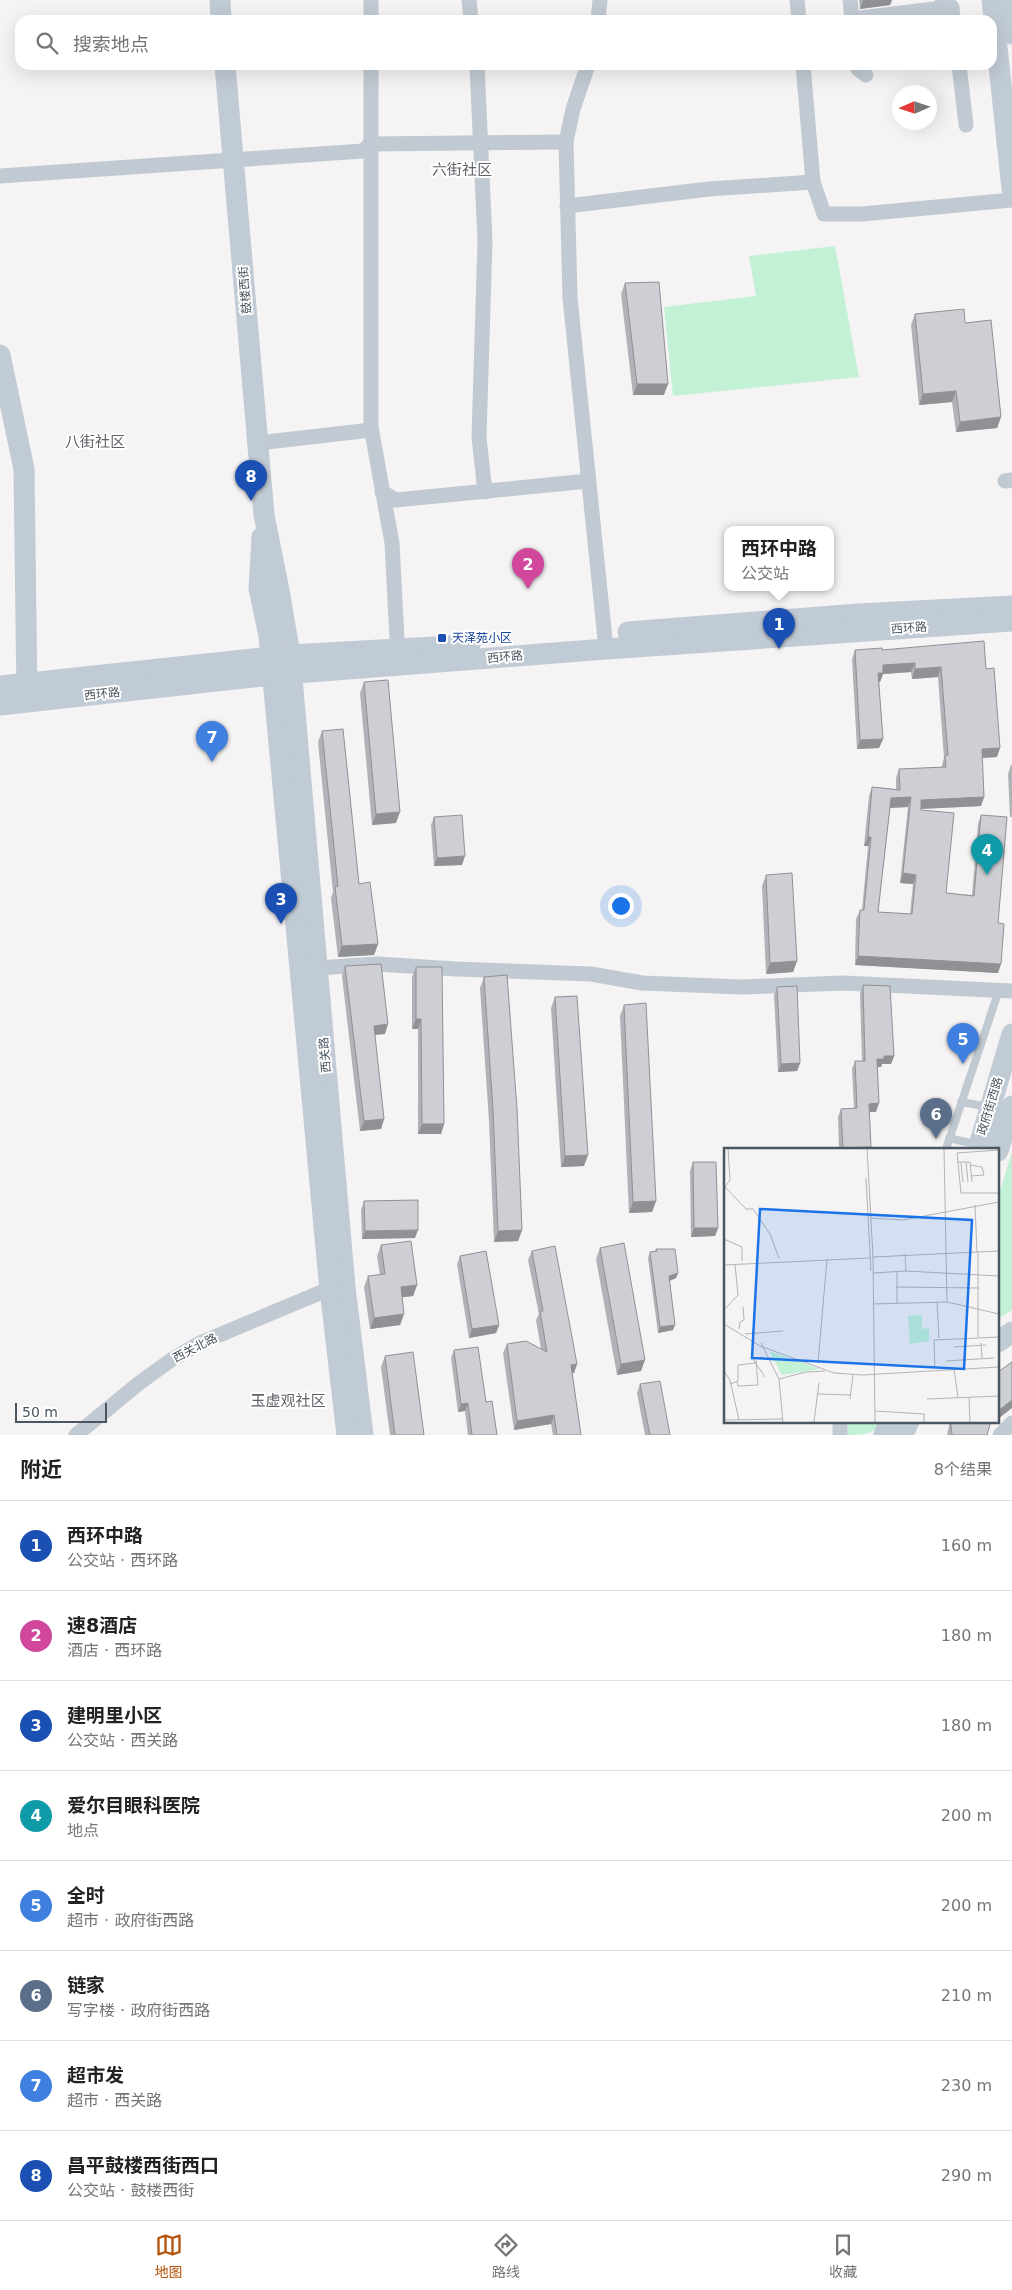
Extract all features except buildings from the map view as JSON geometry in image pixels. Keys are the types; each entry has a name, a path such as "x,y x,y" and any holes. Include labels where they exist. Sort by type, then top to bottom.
{"street":[{"path":"220,0 221,15"},
{"path":"371,0 371,15"},
{"path":"468,0 470,15"},
{"path":"598,15 600,0"},
{"path":"797,0 798,15"},
{"path":"850,0 852,15"},
{"path":"992,0 994,15"},
{"path":"1008,0 1012,34"},
{"path":"876,15 942,4 952,7 953,15"},
{"path":"997,47 1012,189"},
{"name":"鼓楼西街","path":"225,70 264,515 259,588 266,620 281,665"},
{"path":"371,70 372,430 392,543 398,658"},
{"path":"477,70 485,241 479,437 485,492"},
{"path":"586,70 573,109 566,142 570,298 605,642"},
{"path":"803,70 813,182 824,214 862,214 1012,200"},
{"path":"960,70 966,125"},
{"path":"0,176 363,151 370,144 566,142"},
{"path":"568,206 709,189 813,182"},
{"path":"0,355 24,469 27,693"},
{"path":"258,443 372,430"},
{"path":"382,492 396,500 588,481"},
{"name":"西环路","path":"605,642 858,614 1012,606"},
{"name":"西环路","path":"0,705 27,693 281,665 605,642 1012,621"},
{"name":"西关路","path":"281,665 318,968 346,1287 363,1435"},
{"name":"西关路","path":"281,665 330,1289 347,1435"},
{"name":"西环路","path":"0,686 27,693"},
{"path":"318,968 377,964 591,974 642,983 742,987 843,983 1005,990"},
{"name":"政府街西路","path":"985,1148 990,1108 1012,1034"},
{"name":"政府街西路","path":"985,1148 1012,1106"},
{"name":"西关北路","path":"76,1435 138,1384 171,1360 200,1343 330,1289"},
{"path":"840,1422 840,1435"},
{"path":"884,1435 890,1422"},
{"path":"903,1435 909,1422"},
{"path":"1000,1435 1012,1423"}],"lane":[{"path":"946,1148 961,1102 1005,990"},
{"path":"961,1102 990,1108"},
{"path":"949,1138 985,1148"}],"green space":[{"path":"835,246 859,377 673,396 664,307 756,296 749,256"},
{"path":"1012,1151 1012,1310 1000,1318 1000,1191"},
{"path":"848,1422 882,1422 880,1426 872,1432 847,1435"}],"place":[{"name":"昌平鼓楼西街西口","path":"251,501"},
{"name":"速8酒店","path":"528,589"},
{"name":"天泽苑小区","path":"442,638"},
{"name":"西环中路","path":"779,649"},
{"name":"超市发","path":"212,762"},
{"name":"爱尔目眼科医院","path":"987,875"},
{"name":"建明里小区","path":"281,924"},
{"name":"全时","path":"963,1064"},
{"name":"链家","path":"936,1139"}],"district":[{"name":"六街社区","path":"462,170"},
{"name":"八街社区","path":"95,442"},
{"name":"玉虚观社区","path":"288,1401"}]}
